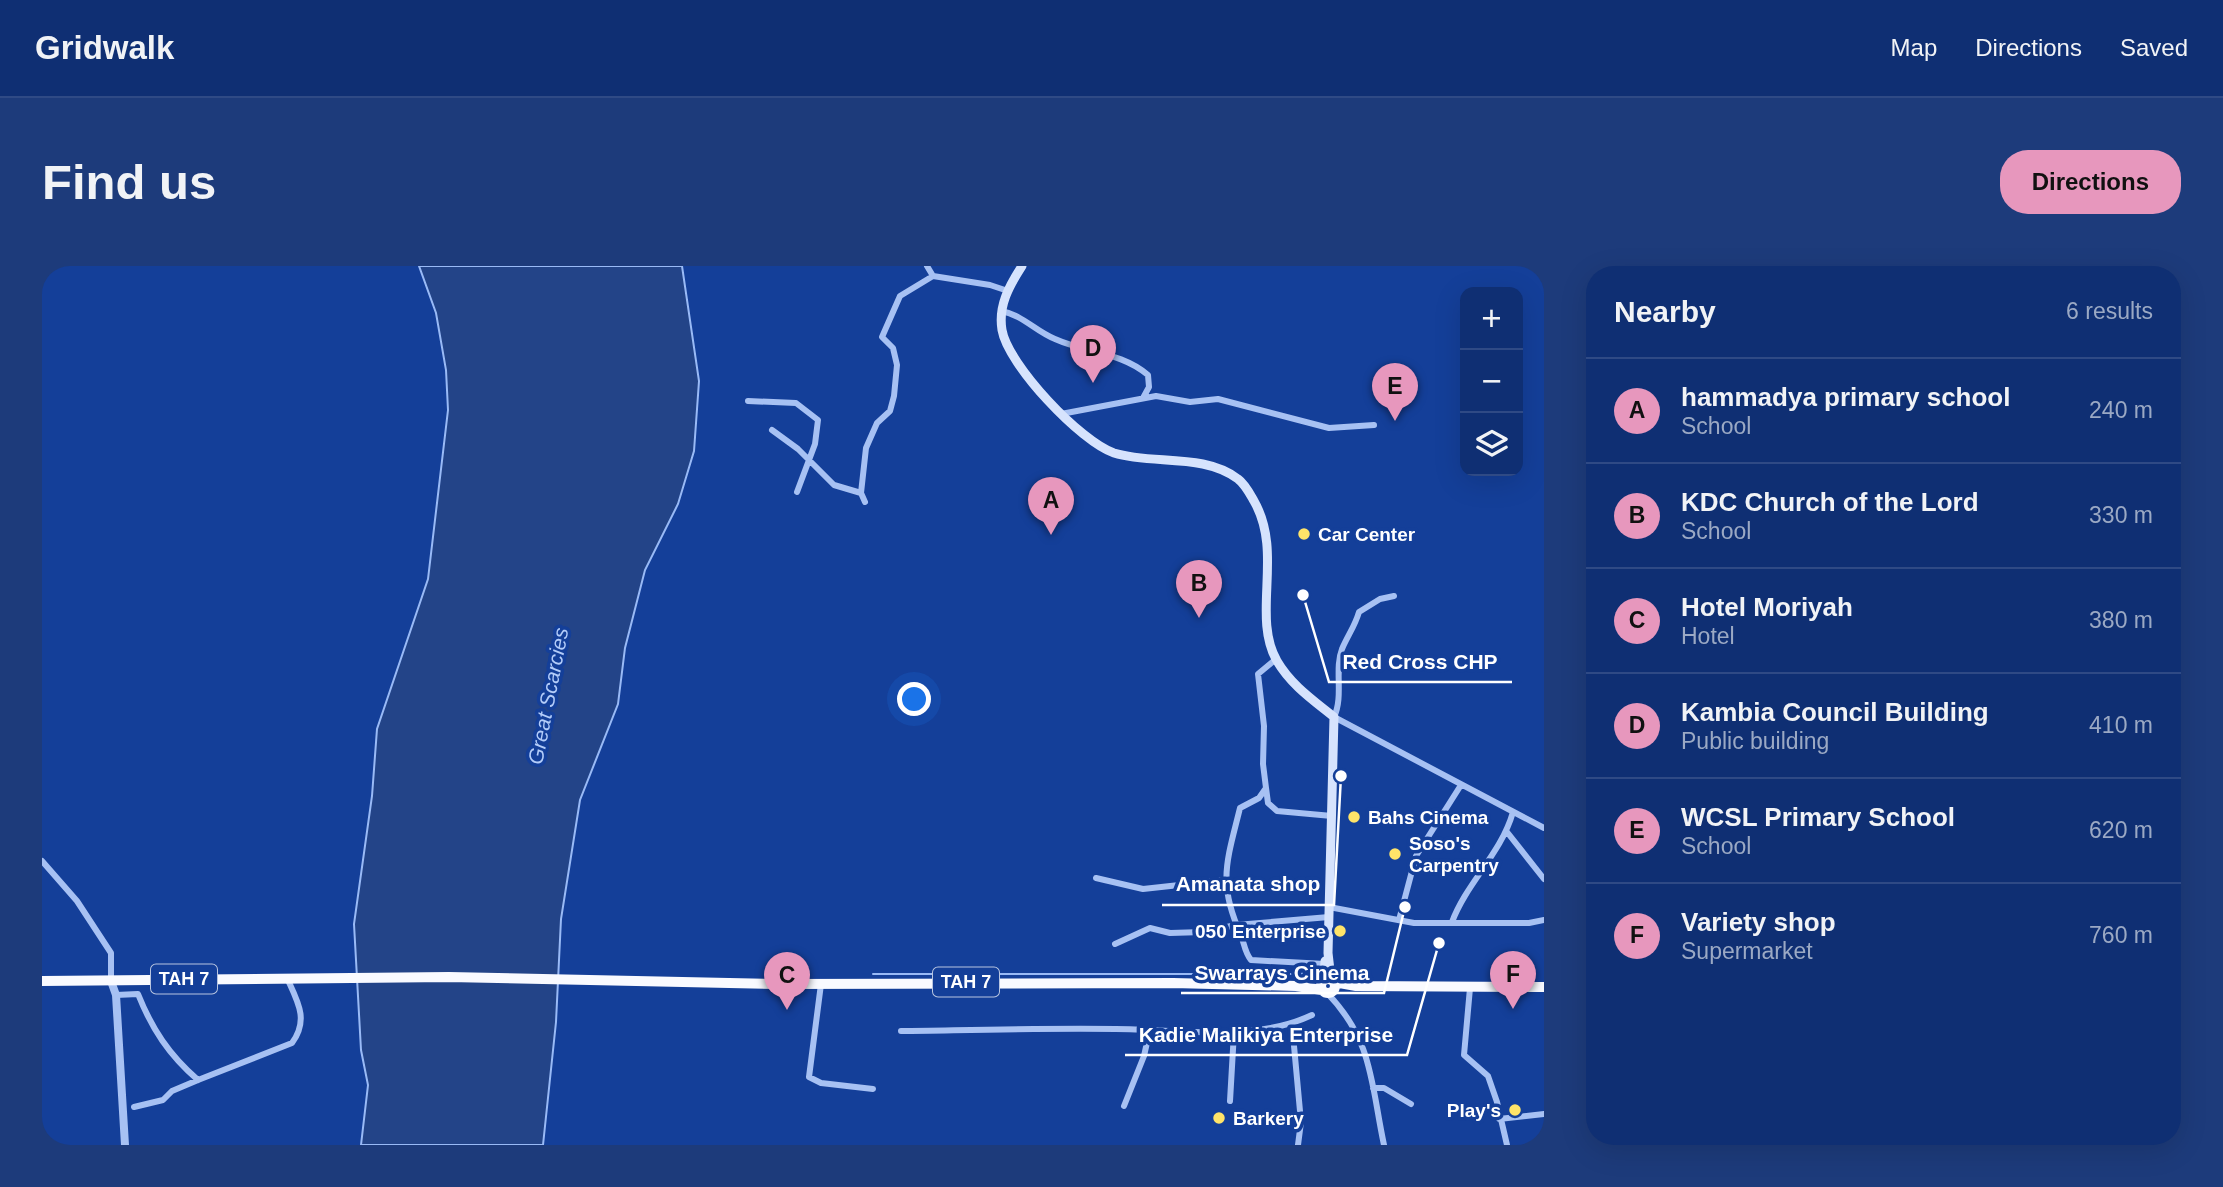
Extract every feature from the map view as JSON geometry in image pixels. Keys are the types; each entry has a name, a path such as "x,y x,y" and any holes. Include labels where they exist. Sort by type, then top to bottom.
{"highway":[{"name":"TAH 7","path":"42,981 326,977 821,984 1544,987"}],"main road":[{"path":"1021,266 1001,311 1002,332 1008,346 1061,414 1096,445 1115,453 1198,464 1238,479 1258,508 1268,534 1269,634 1276,659 1296,686 1334,717 1327,985"},
{"path":"1327,985 1325,964 1328,953"}],"street":[{"path":"927,266 933,276"},
{"path":"865,502 861,493 866,448 877,423 890,411 894,396 897,365 893,348 882,337 900,296 933,276 990,285 1008,291"},
{"path":"1001,311 1024,319 1054,339 1118,357 1138,366 1148,375 1149,387 1143,398"},
{"path":"1061,414 1143,398 1171,397 1190,402 1218,399 1329,428 1374,425"},
{"path":"748,401 796,403 814,414 818,420 818,432 797,492"},
{"path":"772,430 808,459 834,485 861,493"},
{"path":"1394,596 1380,598 1359,612 1354,631 1342,650 1338,708 1334,717 1544,828"},
{"path":"1276,659 1258,674 1264,726 1262,764 1268,803 1277,811 1332,816"},
{"path":"1399,920 1416,856 1461,785"},
{"path":"1266,788 1259,798 1240,808 1225,880 1229,912 1251,960 1325,964"},
{"path":"1452,922 1468,888 1507,832 1513,812"},
{"path":"1507,832 1544,878"},
{"path":"42,861 77,901 111,953 125,1145"},
{"path":"1096,878 1143,889 1225,880"},
{"path":"1115,944 1150,928 1170,933 1203,932 1329,912 1399,920 1452,922 1529,923 1544,920"},
{"path":"134,1107 163,1100 172,1091 292,1043 300,1032 303,1015 286,977"},
{"path":"821,984 809,1077 821,1083 873,1089"},
{"path":"1327,985 1366,1050 1384,1145"},
{"path":"1470,988 1464,1055 1488,1076 1507,1145"},
{"path":"116,995 138,994 161,1041 178,1063 198,1080"},
{"path":"901,1031 1150,1029 1234,1032 1292,1024 1312,1015"},
{"path":"1292,1024 1301,1122 1298,1145"},
{"path":"1124,1106 1141,1065 1150,1029"},
{"path":"1230,1101 1234,1032"},
{"path":"1373,1088 1384,1088 1411,1104"},
{"path":"1499,1119 1544,1114"}],"water":[{"name":"Great Scarcies","path":"419,266 682,266 699,381 694,451 678,504 645,570 625,648 618,704 580,800 561,919 556,1022 543,1145 361,1145 368,1085 361,1050 354,924 372,796 377,729 428,579 448,410 446,370 436,313"}],"waterway":[{"path":"873,974 1298,974 1315,973 1321,969"}],"place":[{"name":"Kambia Council Building","path":"1093,383"},
{"name":"WCSL Primary School","path":"1395,421"},
{"name":"Car Center","path":"1304,534"},
{"name":"hammadya primary school","path":"1051,535"},
{"name":"Red Cross CHP","path":"1303,595"},
{"name":"KDC Church of the Lord","path":"1199,618"},
{"name":"Amanata shop","path":"1341,776"},
{"name":"Bahs Cinema","path":"1354,817"},
{"name":"Soso's Carpentry","path":"1395,854"},
{"name":"Swarrays Cinema","path":"1405,907"},
{"name":"050 Enterprise","path":"1340,931"},
{"name":"Kadie Malikiya Enterprise","path":"1439,943"},
{"name":"Variety shop","path":"1513,1009"},
{"name":"Hotel Moriyah","path":"787,1010"},
{"name":"Play's","path":"1515,1110"},
{"name":"Barkery","path":"1219,1118"}]}
